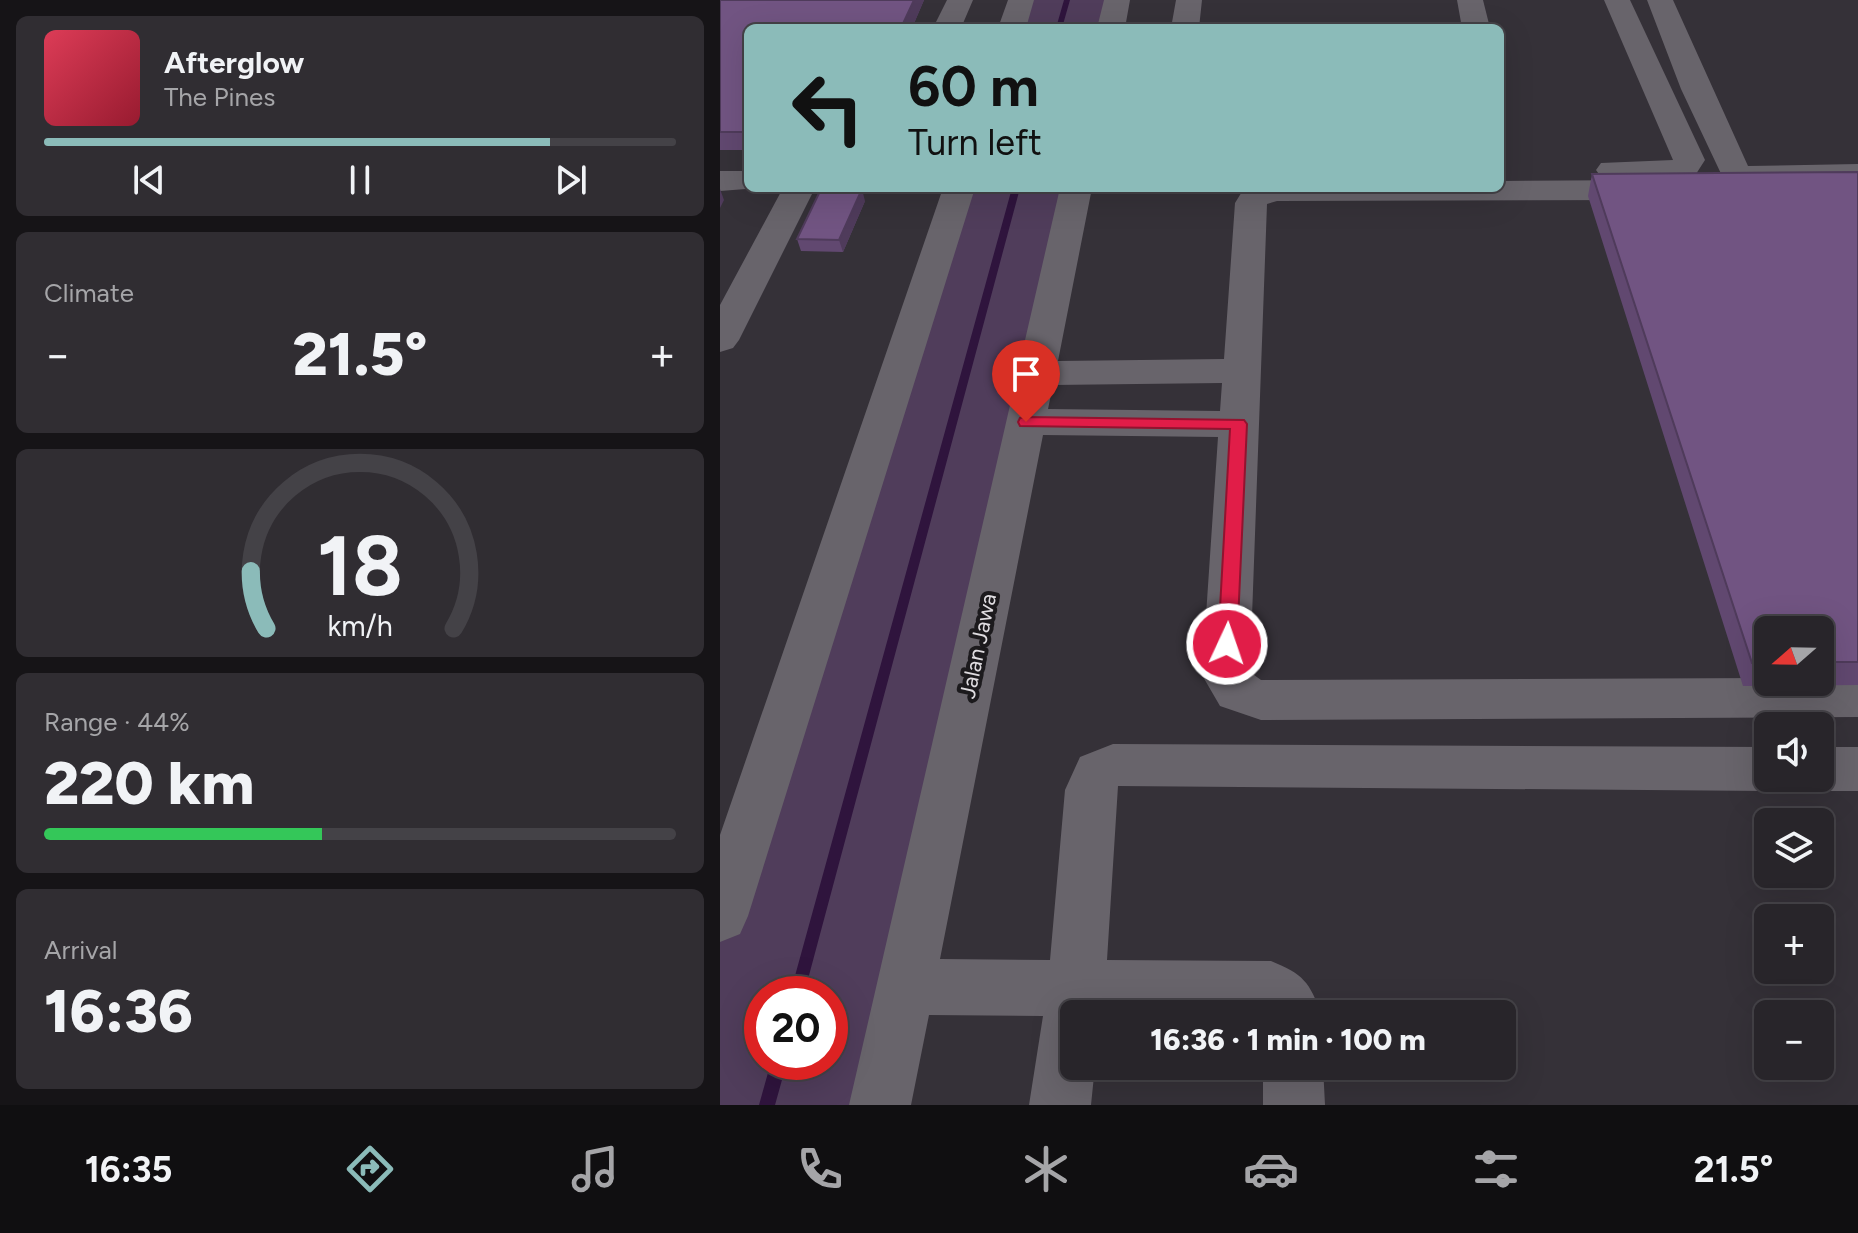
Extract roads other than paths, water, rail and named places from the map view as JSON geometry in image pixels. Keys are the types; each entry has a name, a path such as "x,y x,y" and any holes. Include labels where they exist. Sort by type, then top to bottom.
{"street":[{"path":"949,24 960,0"},
{"path":"1013,24 1021,0"},
{"path":"1112,24 1117,0"},
{"path":"1186,24 1189,0"},
{"path":"1470,0 1475,24"},
{"path":"1504,169 1668,171 1685,167 1689,160 1617,0"},
{"path":"1660,0 1735,173 1746,176 1858,174"},
{"path":"720,181 744,181"},
{"path":"1504,191 1858,190"},
{"path":"720,340 797,192"},
{"path":"720,916 958,192"},
{"name":"Jalan Jawa","path":"880,1105 1075,192"},
{"path":"1265,192 1251,203 1226,675 1237,692 1261,700 1858,697"},
{"path":"1037,373 1242,371"},
{"path":"1026,422 1239,424"},
{"path":"1060,1105 1076,988 1091,790 1098,772 1113,765 1754,769"},
{"path":"1834,769 1858,769"},
{"path":"905,987 1271,989 1285,1000"},
{"path":"1293,1080 1294,1105"}],"waterway":[{"path":"1060,24 1067,0"},
{"path":"802,976 1015,192"},
{"path":"767,1105 774,1080"}]}
